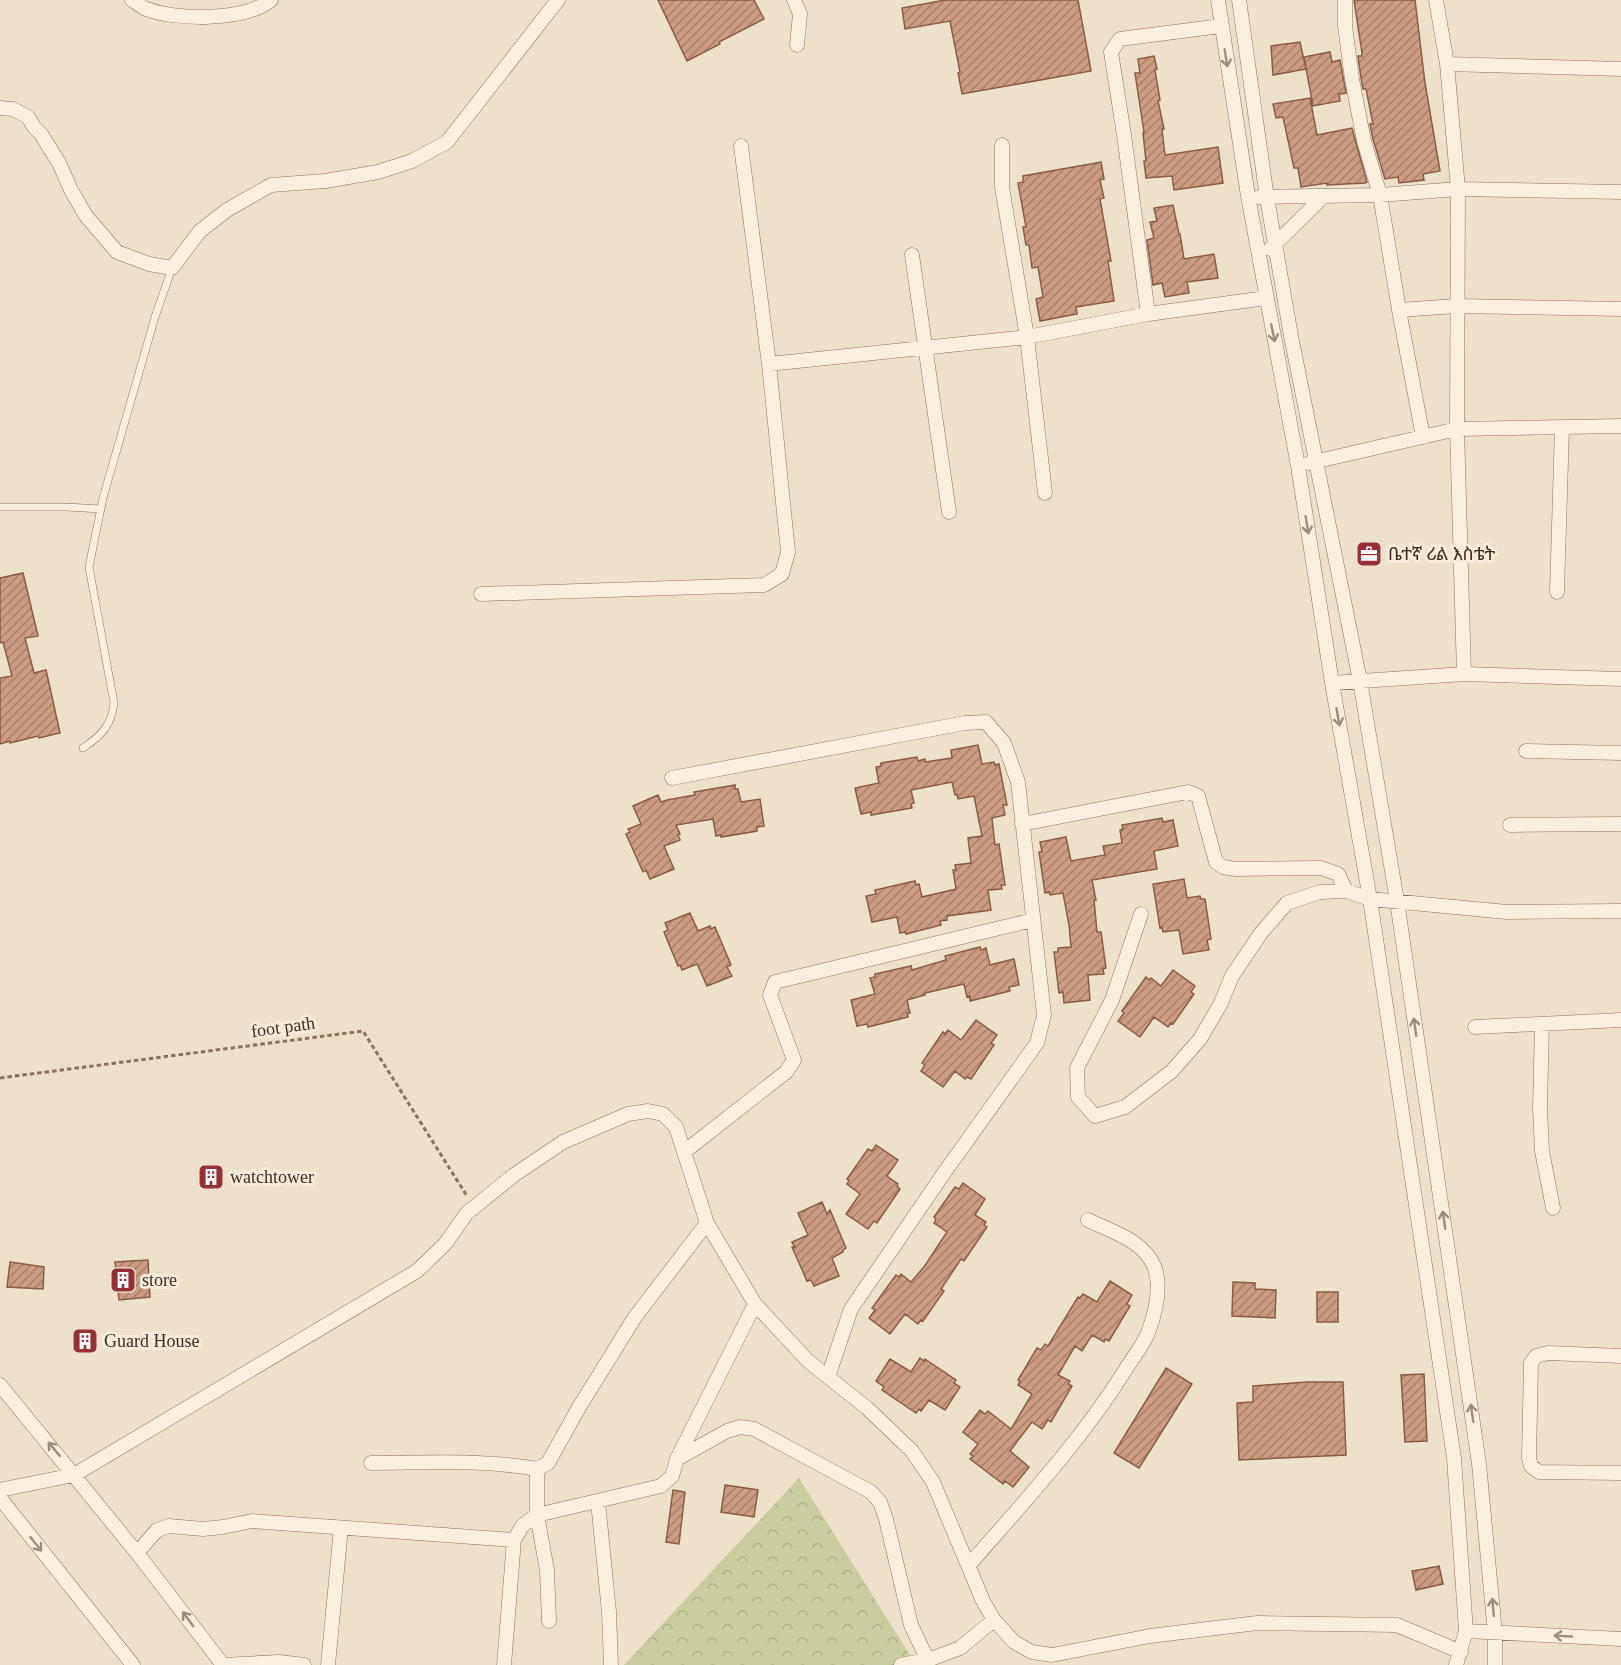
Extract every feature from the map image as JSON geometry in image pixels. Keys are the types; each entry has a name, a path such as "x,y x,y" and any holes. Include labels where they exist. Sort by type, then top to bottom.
{"street":[{"path":"132,0 144,8 193,17 248,12 264,6 271,0"},
{"path":"0,108 13,109 28,117 59,163 70,190 86,216 117,252 149,264 172,268 200,231 227,210 271,185 325,181 378,172 412,161 447,142 558,0"},
{"path":"794,0 800,14 797,45"},
{"path":"0,1490 75,1474 417,1271 446,1244 467,1214 514,1175 563,1142 628,1114 648,1111 663,1114 676,1127 707,1223 755,1304 808,1362 867,1408 912,1450 933,1482 983,1600 994,1620 1014,1642 1052,1660 1150,1636 1257,1623 1397,1625 1458,1658 1466,1631 1454,1458 1370,899 1332,683 1298,466 1248,196 1218,0"},
{"path":"1239,0 1275,245 1360,681 1397,902 1479,1464 1495,1633 1495,1665"},
{"path":"1345,0 1345,26 1352,79 1364,141 1380,195 1423,437"},
{"path":"1436,0 1447,64 1458,189 1457,429 1464,674"},
{"path":"1148,314 1111,51 1120,39 1221,26"},
{"path":"1447,64 1621,69"},
{"path":"1002,144 1002,187 1027,337 1045,493"},
{"path":"481,594 764,585 782,574 788,552 769,364 741,146"},
{"path":"1248,196 1267,198 1380,195 1458,189 1621,192"},
{"path":"1259,258 1324,196"},
{"path":"912,255 949,512"},
{"path":"769,364 1027,337 1148,314 1266,298"},
{"path":"1399,310 1456,306 1621,309"},
{"path":"1298,466 1457,429 1621,426"},
{"path":"1557,592 1562,428"},
{"path":"1332,683 1464,674 1621,679"},
{"path":"672,778 965,723 986,723 1004,743 1018,782 1044,1015 1037,1043 851,1309 828,1377"},
{"path":"1526,752 1621,753"},
{"path":"1022,824 1188,792 1198,796 1216,862 1223,867 1235,869 1321,868 1338,874 1346,891"},
{"path":"1510,825 1621,824"},
{"path":"1141,914 1112,1000 1077,1068 1078,1097 1095,1116 1125,1107 1172,1071 1200,1039 1221,1003 1232,976 1261,933 1287,903 1320,892 1346,891 1370,899 1507,912 1621,912"},
{"path":"684,1152 786,1072 794,1060 770,995 775,982 1033,920"},
{"path":"1475,1027 1621,1020"},
{"path":"1542,1024 1540,1108 1542,1151 1553,1208"},
{"path":"969,1565 1041,1483 1105,1402 1147,1335 1156,1305 1157,1284 1154,1266 1139,1245 1088,1220"},
{"path":"371,1463 486,1463 537,1469 548,1463 578,1409 635,1317 707,1223"},
{"path":"504,1665 514,1540 523,1525 537,1515 661,1486 672,1476 677,1459 755,1304"},
{"path":"1621,1356 1548,1353 1536,1356 1531,1363 1529,1458 1531,1466 1539,1472 1621,1473"},
{"path":"0,1385 75,1474 223,1665 279,1662 304,1665"},
{"path":"677,1459 728,1431 740,1427 754,1429 871,1492 880,1502 886,1519 911,1625 929,1663"},
{"path":"537,1469 537,1515 547,1570 549,1621"},
{"path":"0,1498 133,1665"},
{"path":"597,1502 609,1612 611,1665"},
{"path":"137,1552 157,1530 169,1526 202,1529 252,1521 514,1540"},
{"path":"328,1665 341,1528"},
{"path":"901,1665 929,1663 960,1648 994,1620"},
{"path":"1466,1631 1621,1639"}],"lane":[{"path":"83,748 95,740 106,728 113,717 114,703 89,567 101,509 135,384 172,268"},
{"path":"0,507 101,509"}],"path":[{"name":"foot path","path":"0,1078 363,1030 475,1207"}],"green space":[{"path":"799,1478 916,1665 624,1665"}],"building":[{"path":"658,0 754,0 764,19 687,61"},
{"path":"945,0 1078,0 1091,71 962,94 950,21 905,29 902,8"},
{"path":"1354,0 1415,0 1425,83 1440,171 1423,174 1424,180 1399,183 1398,177 1385,179 1373,139 1370,124 1373,124 1366,89 1363,89 1361,78 1358,56 1362,56 1362,53"},
{"path":"1300,42 1306,69 1273,75 1271,46"},
{"path":"1330,52 1332,62 1340,60 1346,93 1339,94 1340,101 1313,106 1304,57"},
{"path":"1154,56 1160,100 1158,101 1164,129 1162,129 1165,155 1218,147 1223,183 1174,190 1172,176 1146,178 1144,132 1135,73 1140,73 1138,59"},
{"path":"1310,98 1317,135 1352,128 1367,182 1327,185 1327,183 1301,187 1298,168 1294,168 1283,117 1276,118 1273,104"},
{"path":"1101,162 1104,179 1100,180 1104,198 1100,199 1111,261 1108,261 1114,301 1076,307 1077,314 1040,321 1036,299 1043,297 1038,267 1032,268 1029,245 1026,245 1023,227 1026,227 1018,183 1023,182 1023,176"},
{"path":"1173,205 1184,259 1214,254 1218,278 1187,282 1189,293 1165,297 1162,283 1153,285 1147,240 1154,238 1150,222 1157,221 1154,208"},
{"path":"23,573 38,636 25,638 34,673 46,670 60,733 0,744 0,678 12,676 3,642 0,643 0,578"},
{"path":"978,745 982,764 994,762 995,765 999,764 1007,805 1003,805 1005,815 992,818 995,845 999,844 1005,885 1001,885 1002,889 988,890 991,910 947,916 947,920 940,921 941,925 906,934 905,932 900,933 897,917 872,922 866,896 876,894 875,890 915,881 916,885 919,884 922,897 956,889 953,870 956,870 955,865 971,863 968,838 982,836 974,796 958,799 952,782 911,790 914,803 911,804 912,808 871,815 871,812 861,814 855,788 879,783 876,767 881,766 881,763 917,757 918,761 925,759 925,762 952,758 951,750"},
{"path":"735,785 741,802 760,799 764,826 757,827 757,831 721,837 721,835 716,836 713,819 676,825 680,840 664,846 674,869 650,879 646,870 643,872 626,834 630,832 628,829 641,824 633,806 658,795 661,802 695,795 694,792"},
{"path":"1162,818 1163,822 1173,820 1178,846 1154,851 1157,869 1092,880 1096,900 1094,900 1097,932 1101,932 1106,968 1103,969 1104,974 1088,975 1090,1000 1064,1003 1063,992 1059,993 1054,952 1058,952 1058,948 1071,947 1069,925 1063,893 1050,895 1049,892 1045,893 1039,852 1042,852 1040,842 1066,837 1071,861 1105,855 1103,846 1122,843 1120,830 1123,829 1122,825"},
{"path":"1184,879 1187,898 1200,896 1201,899 1205,899 1211,939 1207,940 1209,950 1183,954 1179,930 1163,932 1162,927 1160,928 1153,884"},
{"path":"690,913 698,931 710,926 711,929 715,927 731,965 727,967 732,976 707,986 697,964 682,970 680,965 678,966 664,932 668,930 665,923"},
{"path":"980,947 981,950 986,948 990,965 1014,959 1019,985 1009,987 1010,991 970,1001 964,984 925,993 925,995 907,1000 910,1013 907,1013 908,1017 868,1027 867,1024 857,1026 851,1000 875,994 870,978 875,977 875,974 911,966 912,970 946,960 945,956"},
{"path":"1173,970 1195,986 1191,992 1194,994 1173,1024 1171,1023 1168,1027 1154,1017 1140,1037 1118,1021 1124,1013 1122,1011 1146,977 1161,986"},
{"path":"976,1020 997,1035 991,1043 994,1045 971,1079 967,1077 965,1079 955,1071 943,1087 921,1071 925,1065 922,1063 943,1032 945,1034 948,1030 961,1040"},
{"path":"876,1145 898,1160 887,1176 898,1184 900,1189 877,1223 874,1221 868,1229 846,1214 860,1194 847,1184 849,1180 847,1179 868,1149 872,1151"},
{"path":"963,1183 985,1199 975,1215 986,1222 984,1225 987,1227 964,1261 961,1259 941,1289 944,1291 923,1321 921,1320 918,1324 905,1314 890,1334 869,1318 875,1310 872,1308 896,1275 899,1277 901,1274 911,1282 924,1267 947,1232 934,1223 936,1219 934,1217 955,1187 959,1189"},
{"path":"822,1202 827,1214 830,1210 846,1248 832,1258 839,1276 814,1286 811,1280 807,1281 792,1242 808,1235 798,1213"},
{"path":"148,1260 150,1297 119,1300 115,1262"},
{"path":"10,1262 44,1267 43,1289 7,1287"},
{"path":"1110,1281 1132,1295 1127,1304 1130,1306 1109,1341 1105,1339 1104,1342 1092,1335 1082,1351 1075,1346 1058,1375 1070,1381 1068,1384 1072,1386 1051,1422 1048,1420 1042,1429 1032,1422 1010,1451 1029,1467 1013,1487 1005,1481 1003,1484 970,1459 973,1456 970,1454 978,1444 963,1432 980,1410 985,1414 988,1411 1011,1429 1032,1394 1018,1385 1020,1381 1018,1380 1037,1348 1041,1350 1045,1344 1048,1346 1078,1297 1080,1298 1083,1294 1097,1302"},
{"path":"1233,1282 1255,1283 1255,1289 1276,1290 1275,1318 1232,1316"},
{"path":"1317,1292 1338,1292 1338,1322 1317,1322"},
{"path":"920,1358 956,1380 954,1383 960,1387 945,1410 929,1400 921,1411 919,1409 916,1413 882,1390 884,1387 876,1381 890,1359 911,1372"},
{"path":"1166,1368 1192,1384 1139,1468 1114,1453"},
{"path":"1424,1374 1427,1441 1405,1442 1401,1375"},
{"path":"1343,1382 1346,1455 1239,1460 1237,1403 1253,1402 1253,1386"},
{"path":"725,1485 758,1490 754,1517 721,1512"},
{"path":"673,1490 685,1492 679,1544 666,1542"},
{"path":"1439,1566 1443,1584 1416,1590 1412,1571"}],"place":[{"name":"ቤተኛ ሪል እስቴት","path":"1369,554"},
{"name":"watchtower","path":"211,1177"},
{"name":"store","path":"123,1280"},
{"name":"Guard House","path":"85,1341"}]}
